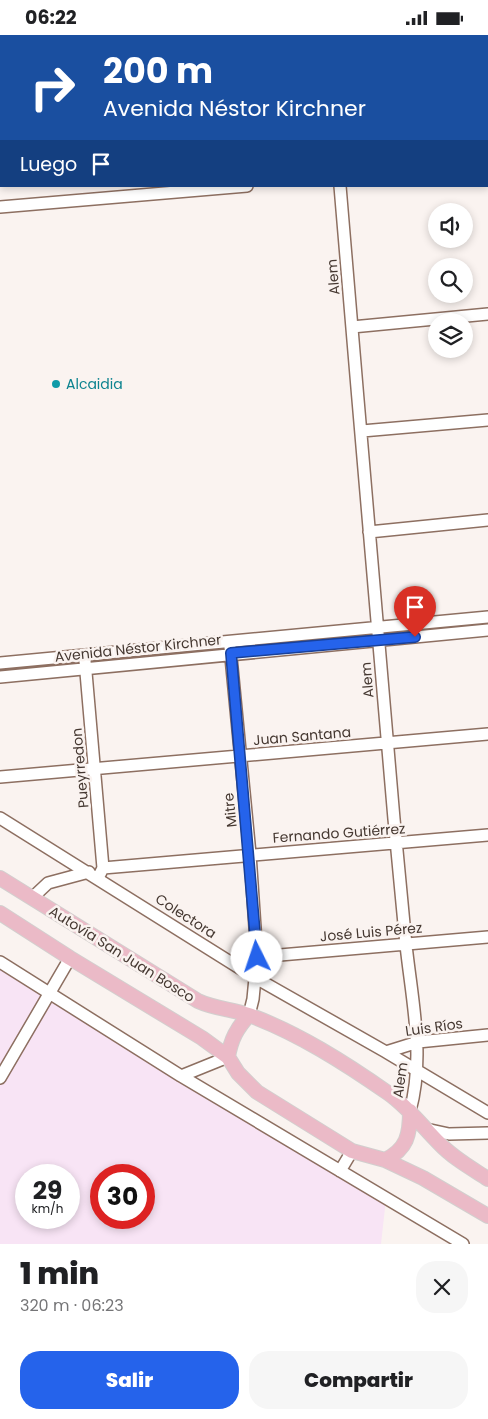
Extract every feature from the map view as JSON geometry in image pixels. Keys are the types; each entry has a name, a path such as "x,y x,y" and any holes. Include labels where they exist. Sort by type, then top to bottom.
{"main road":[{"name":"Autovía San Juan Bosco","path":"0,878 198,1001 213,1008 249,1015 309,1043 387,1092 410,1111 461,1162 488,1179"},
{"path":"0,913 70,958 202,1037 228,1057 238,1073 257,1092 352,1151 385,1160 446,1190 488,1216"},
{"path":"228,1057 231,1043 238,1027 249,1015"},
{"path":"385,1160 395,1155 407,1142 410,1133 410,1111"}],"street":[{"path":"0,207 235,187"},
{"name":"Alem","path":"340,187 362,431 376,627 406,945 418,1041 418,1072 410,1111"},
{"path":"352,327 488,314"},
{"path":"362,431 488,420"},
{"path":"369,532 488,520"},
{"name":"Avenida Néstor Kirchner","path":"0,663 488,617"},
{"name":"Avenida Néstor Kirchner","path":"0,677 231,653 488,630"},
{"name":"Mitre","path":"229,640 250,855 257,957 253,999 249,1015"},
{"name":"Pueyrredon","path":"84,655 96,769 96,873"},
{"name":"Juan Santana","path":"0,777 488,734"},
{"name":"Colectora","path":"0,818 96,873 254,977 386,1051 488,1113"},
{"name":"Fernando Gutiérrez","path":"32,898 48,883 96,873 250,855 488,835"},
{"name":"José Luis Pérez","path":"257,957 488,937"},
{"path":"0,1078 70,958"},
{"path":"0,962 48,994 182,1076 463,1244"},
{"name":"Luis Ríos","path":"386,1051 418,1041 488,1035"},
{"path":"182,1076 228,1057"},
{"path":"426,1129 449,1134 488,1133"},
{"path":"340,1171 352,1151"}],"shaded area":[{"path":"0,965 386,1199 381,1244 0,1244"}],"place":[{"name":"Alcaidia","path":"56,384"}],"route":[{"path":"257,957 250,855 231,653 415,637"}]}
